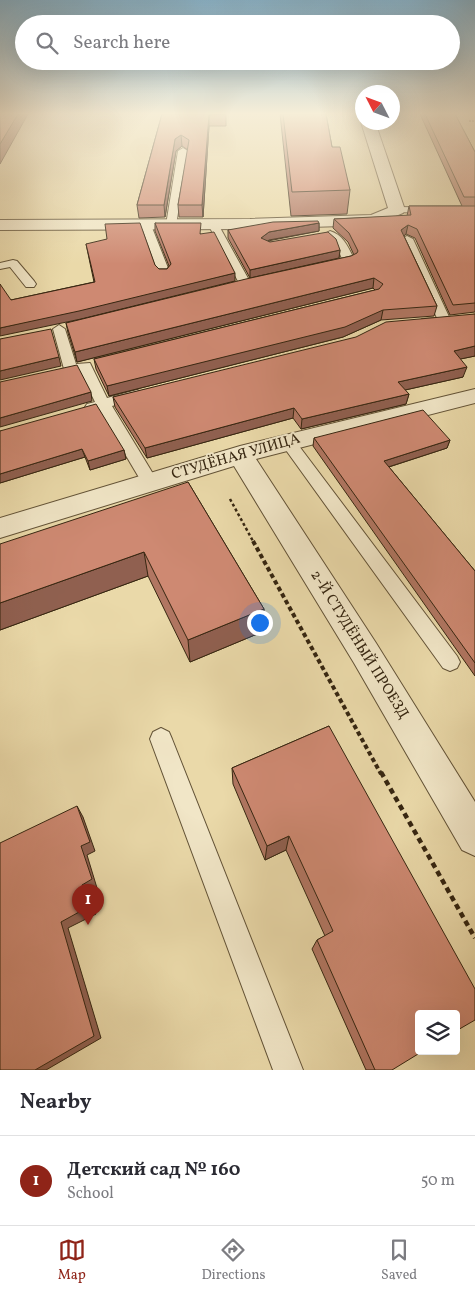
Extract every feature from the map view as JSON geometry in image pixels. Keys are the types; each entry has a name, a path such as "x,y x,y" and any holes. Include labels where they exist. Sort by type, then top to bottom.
{"street":[{"path":"0,225 213,224 323,231 374,220 397,210 382,164"},
{"name":"СТУДЁНАЯ УЛИЦА","path":"0,528 240,455 475,396"},
{"name":"2-Й СТУДЁНЫЙ ПРОЕЗД","path":"240,455 365,653 475,837"}],"lane":[{"path":"171,224 180,164"},
{"path":"397,210 475,211"},
{"path":"213,224 241,285 274,278"},
{"path":"146,225 164,273"},
{"path":"321,268 349,262 342,246 323,231"},
{"path":"407,239 445,321"},
{"path":"0,266 13,263 30,284"},
{"path":"418,323 460,320"},
{"path":"42,333 74,326"},
{"path":"59,329 83,366 102,404 150,482"},
{"path":"53,373 83,366"},
{"path":"74,412 150,392"},
{"path":"288,442 450,662"},
{"path":"161,739 288,1070"}],"path":[{"path":"226,491 323,671 475,938"}],"building":[{"path":"148,164 171,164 164,205 137,205"},
{"path":"185,164 205,164 202,205 178,205"},
{"path":"289,164 344,164 350,190 292,192"},
{"path":"448,164 475,164 475,197 464,197"},
{"path":"409,206 475,206 475,303 453,305 417,229 408,225 401,230 437,306 383,310 345,327 107,386 94,359 379,289 383,284 374,278 75,352 66,323 246,279 351,256 358,251 349,233 334,219 411,215"},
{"path":"318,221 319,223 269,232 261,238 270,242 328,232 336,239 340,250 250,270 228,230 273,222"},
{"path":"140,223 155,265 159,269 167,269 171,264 155,223 201,223 200,234 214,232 235,273 0,328 0,284 11,300 95,282 86,244 107,239 105,224"},
{"path":"475,314 475,346 454,351 467,367 398,382 409,394 302,419 294,408 145,448 113,397 356,337 386,322"},
{"path":"51,329 59,357 0,371 0,339"},
{"path":"77,365 91,392 0,418 0,382"},
{"path":"96,404 124,450 88,461 82,449 0,474 0,431"},
{"path":"423,410 450,440 384,461 475,571 475,663 314,438"},
{"path":"188,482 264,609 188,640 144,552 0,603 0,544"},
{"path":"329,726 475,989 475,1020 460,1029 460,1010 415,1010 416,1055 392,1070 375,1070 317,940 333,931 289,836 267,846 232,768"},
{"path":"77,806 90,842 81,846 92,879 82,885 90,906 61,922 94,1036 35,1070 0,1070 0,843"}],"place":[{"name":"Детский сад № 160","path":"88,925"}]}
